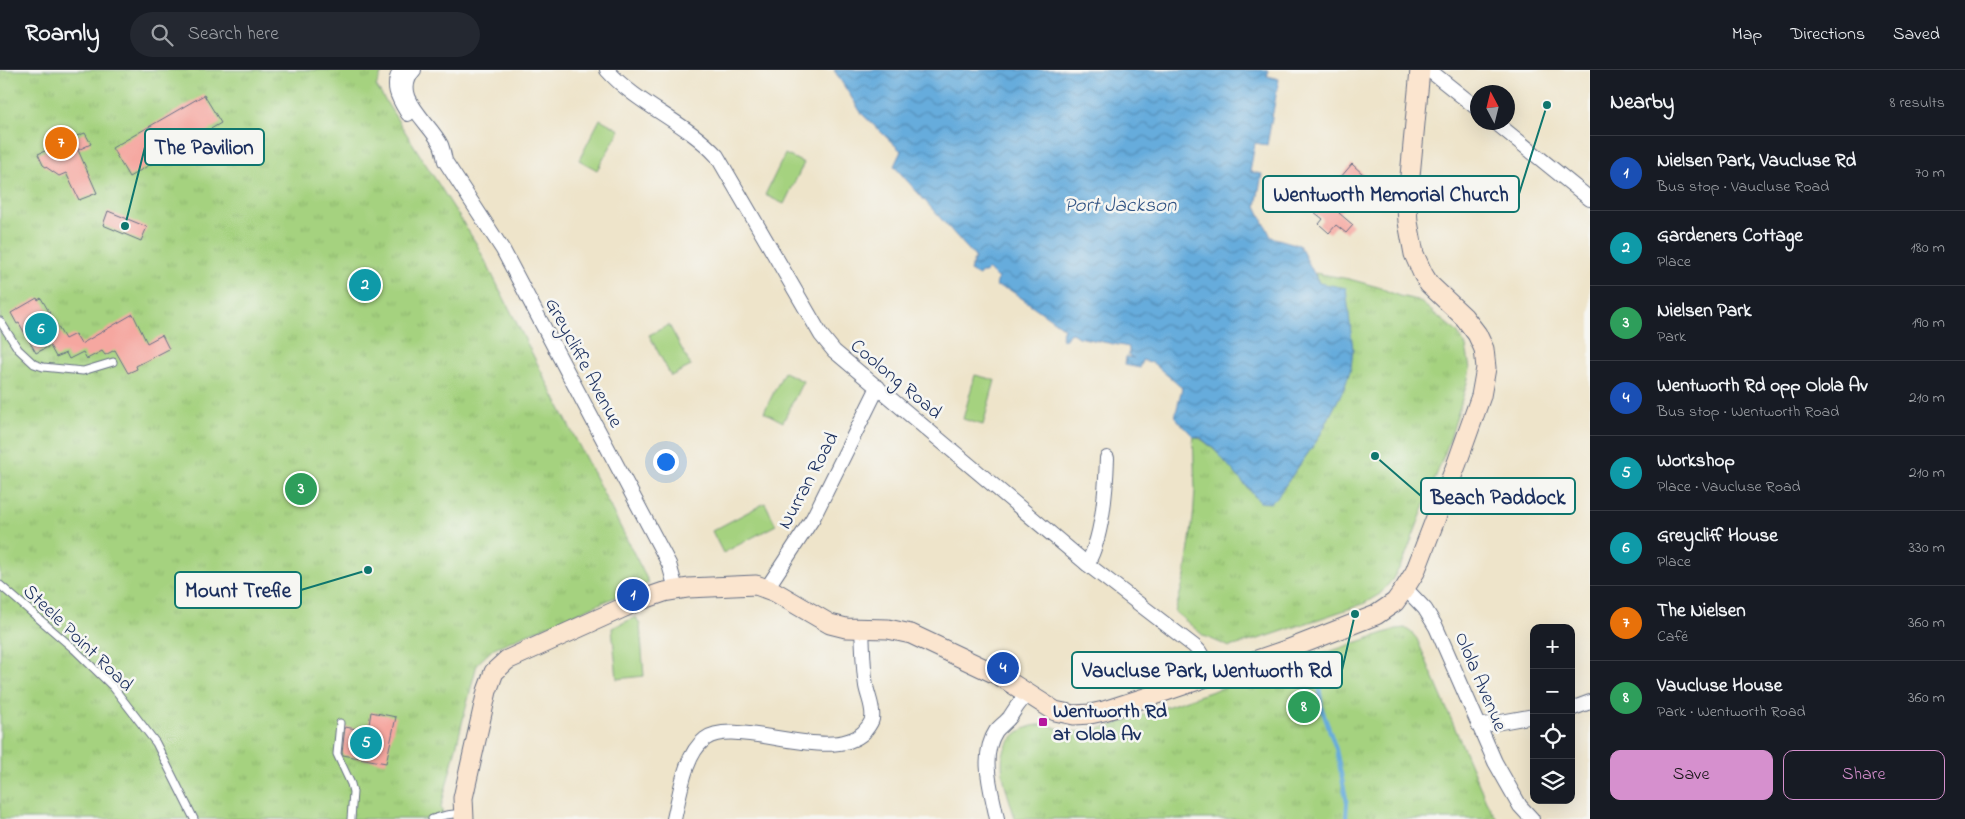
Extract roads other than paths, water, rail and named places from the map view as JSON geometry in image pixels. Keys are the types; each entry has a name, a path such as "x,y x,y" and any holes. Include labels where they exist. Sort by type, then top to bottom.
{"street":[{"name":"Greycliffe Avenue","path":"401,70 397,75 396,95 435,153 445,161"},
{"name":"Greycliffe Avenue","path":"414,70 407,79 406,90 410,101 440,145 445,161 503,250 669,564 676,589"},
{"name":"Coolong Road","path":"607,70 642,99 703,143 717,156 826,344 1087,564 1194,646 1213,674"},
{"path":"463,816 465,789 487,692 494,672 507,660 638,601 676,589 734,585 756,585 767,588 822,620 846,628 888,628 911,634 1000,676 1029,693 1049,708 1061,713 1090,714 1104,712 1289,649 1376,615 1395,602 1415,572 1481,396 1486,368 1484,349 1477,334 1464,317 1430,284 1414,254 1407,208 1420,70"},
{"path":"1429,70 1470,103"},
{"path":"1504,130 1590,199"},
{"name":"Nurran Road","path":"767,588 813,518 878,388"},
{"path":"1087,564 1096,546 1107,458"},
{"name":"Olola Avenue","path":"1405,588 1426,609 1436,627 1506,784 1520,806 1532,819"},
{"path":"674,819 683,777 704,740 712,735 721,733 743,734 804,742 838,743 857,738 866,729 872,721 872,709 866,687 862,629"},
{"path":"997,819 987,757 996,731 1010,717 1020,701 1029,693"},
{"path":"1575,708 1590,702"},
{"path":"1479,726 1530,717"}],"lane":[{"path":"0,321 18,349 34,364 43,367 82,371 114,362"},
{"name":"Steele Point Road","path":"0,585 74,649 112,687 156,743 194,819"},
{"path":"340,723 336,754 353,792 351,819"},
{"path":"432,819 446,815 463,816"}],"water":[{"name":"Port Jackson","path":"834,70 1268,70 1267,76 1279,79 1267,145 1255,143 1250,172 1262,174 1256,206 1271,237 1299,245 1319,283 1346,288 1353,350 1351,368 1345,386 1318,439 1277,497 1271,503 1260,502 1214,449 1201,438 1193,436 1175,417 1182,388 1153,363 1142,360 1140,368 1125,365 1126,357 1134,358 1129,356 1129,347 1078,337 1072,333 1062,340 1061,336 1064,328 1010,290 996,286 998,279 988,269 979,276 970,271 975,257 894,166 901,151 862,114"}],"waterway":[{"path":"1317,667 1322,709 1336,749 1347,803 1346,819"}],"place":[{"name":"Wentworth Memorial Church","path":"1547,105"},
{"name":"The Nielsen","path":"61,143"},
{"name":"The Pavilion","path":"125,226"},
{"name":"Gardeners Cottage","path":"365,285"},
{"name":"Greycliff House","path":"41,329"},
{"name":"Beach Paddock","path":"1375,456"},
{"name":"Nielsen Park","path":"301,489"},
{"name":"Mount Trefle","path":"368,570"},
{"name":"Nielsen Park, Vaucluse Rd","path":"633,595"},
{"name":"Vaucluse Park, Wentworth Rd","path":"1355,614"},
{"name":"Wentworth Rd opp Olola Av","path":"1003,668"},
{"name":"Vaucluse House","path":"1304,707"},
{"name":"Wentworth Rd at Olola Av","path":"1043,722"},
{"name":"Workshop","path":"366,743"}]}
